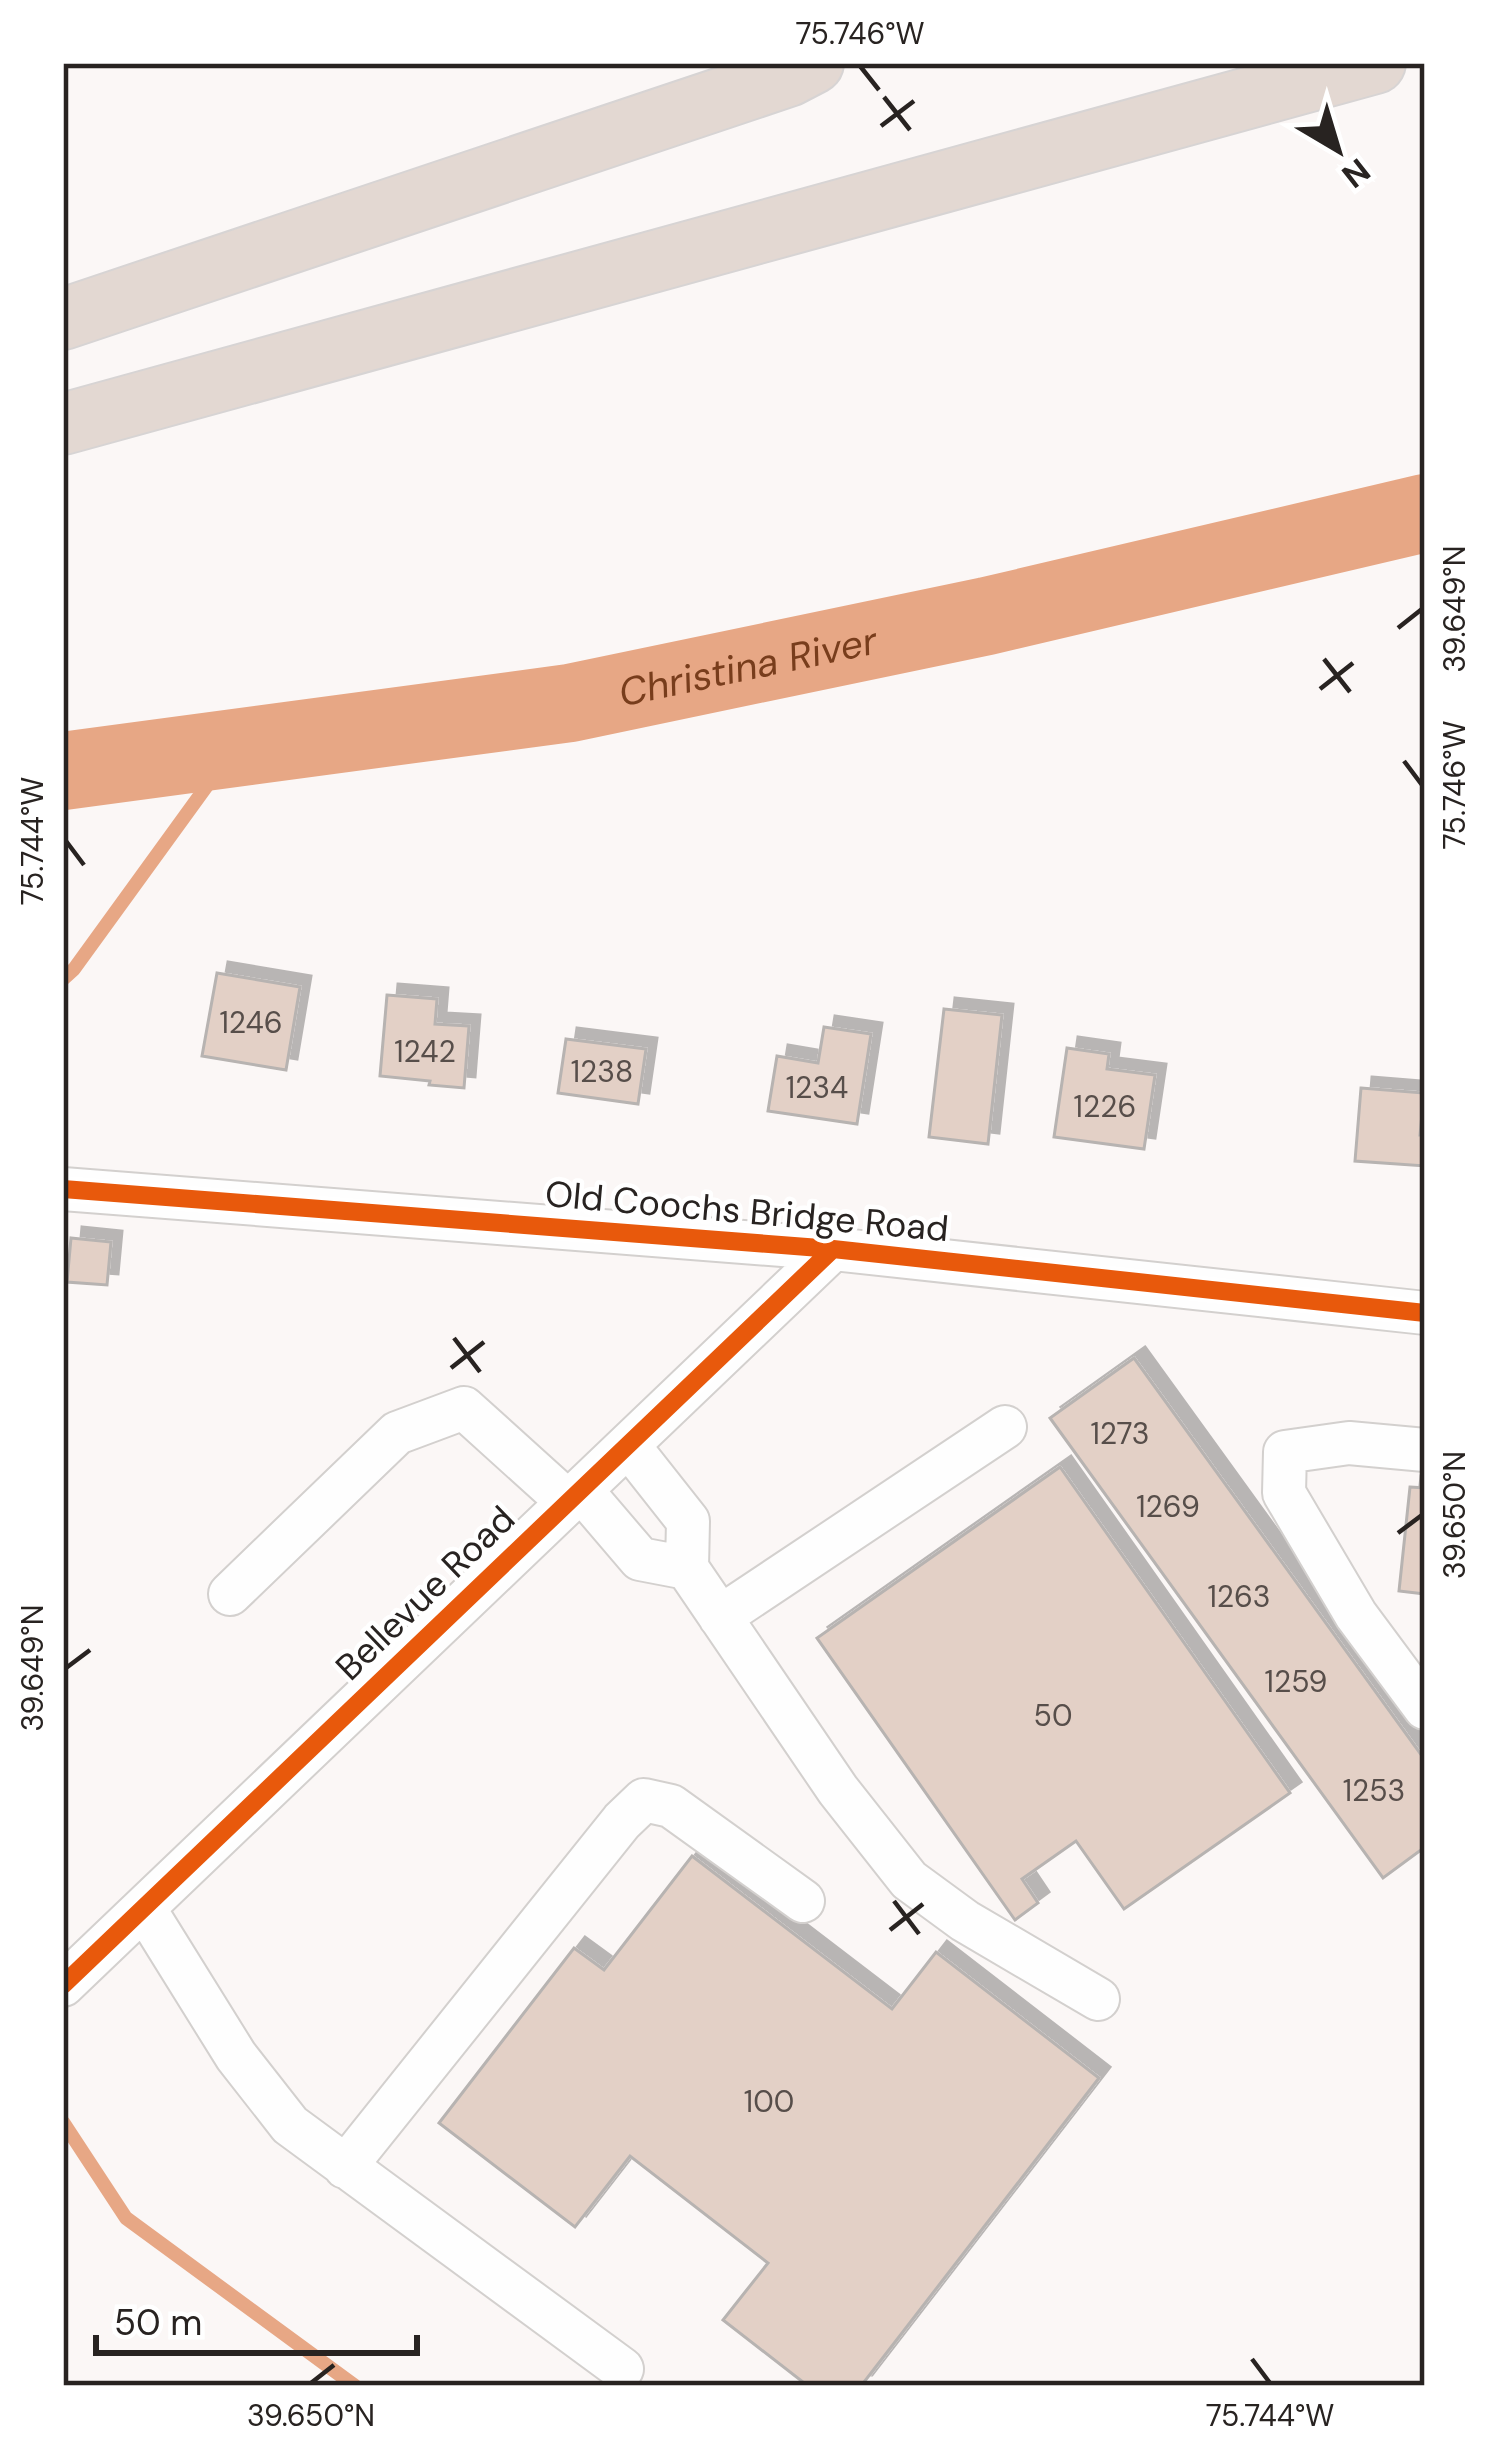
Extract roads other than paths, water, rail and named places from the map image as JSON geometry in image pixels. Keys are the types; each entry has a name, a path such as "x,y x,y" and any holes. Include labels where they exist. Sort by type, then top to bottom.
{"highway":[{"path":"63,320 765,84 813,63"},
{"path":"63,424 1375,63"},
{"path":"1398,63 1425,64"}],"street":[{"name":"Old Coochs Bridge Road","path":"63,1189 833,1249 1425,1313"},
{"name":"Bellevue Road","path":"63,1984 833,1249"},
{"path":"230,1594 397,1432 464,1408 575,1496 640,1559 687,1568"},
{"path":"720,1617 1005,1427"},
{"path":"1425,1450 1349,1443 1285,1452 1284,1493 1356,1615 1425,1708"},
{"path":"628,1445 688,1522 687,1568 838,1790 909,1880 964,1921 1098,1999"},
{"path":"345,2168 644,1800 671,1806 802,1901"},
{"path":"144,1908 249,2074 290,2125 622,2369"}],"waterway":[{"name":"Christina River","path":"63,771 570,703 987,616 1425,513"},
{"path":"63,979 235,747"},
{"path":"63,2122 126,2218 355,2386"}]}
